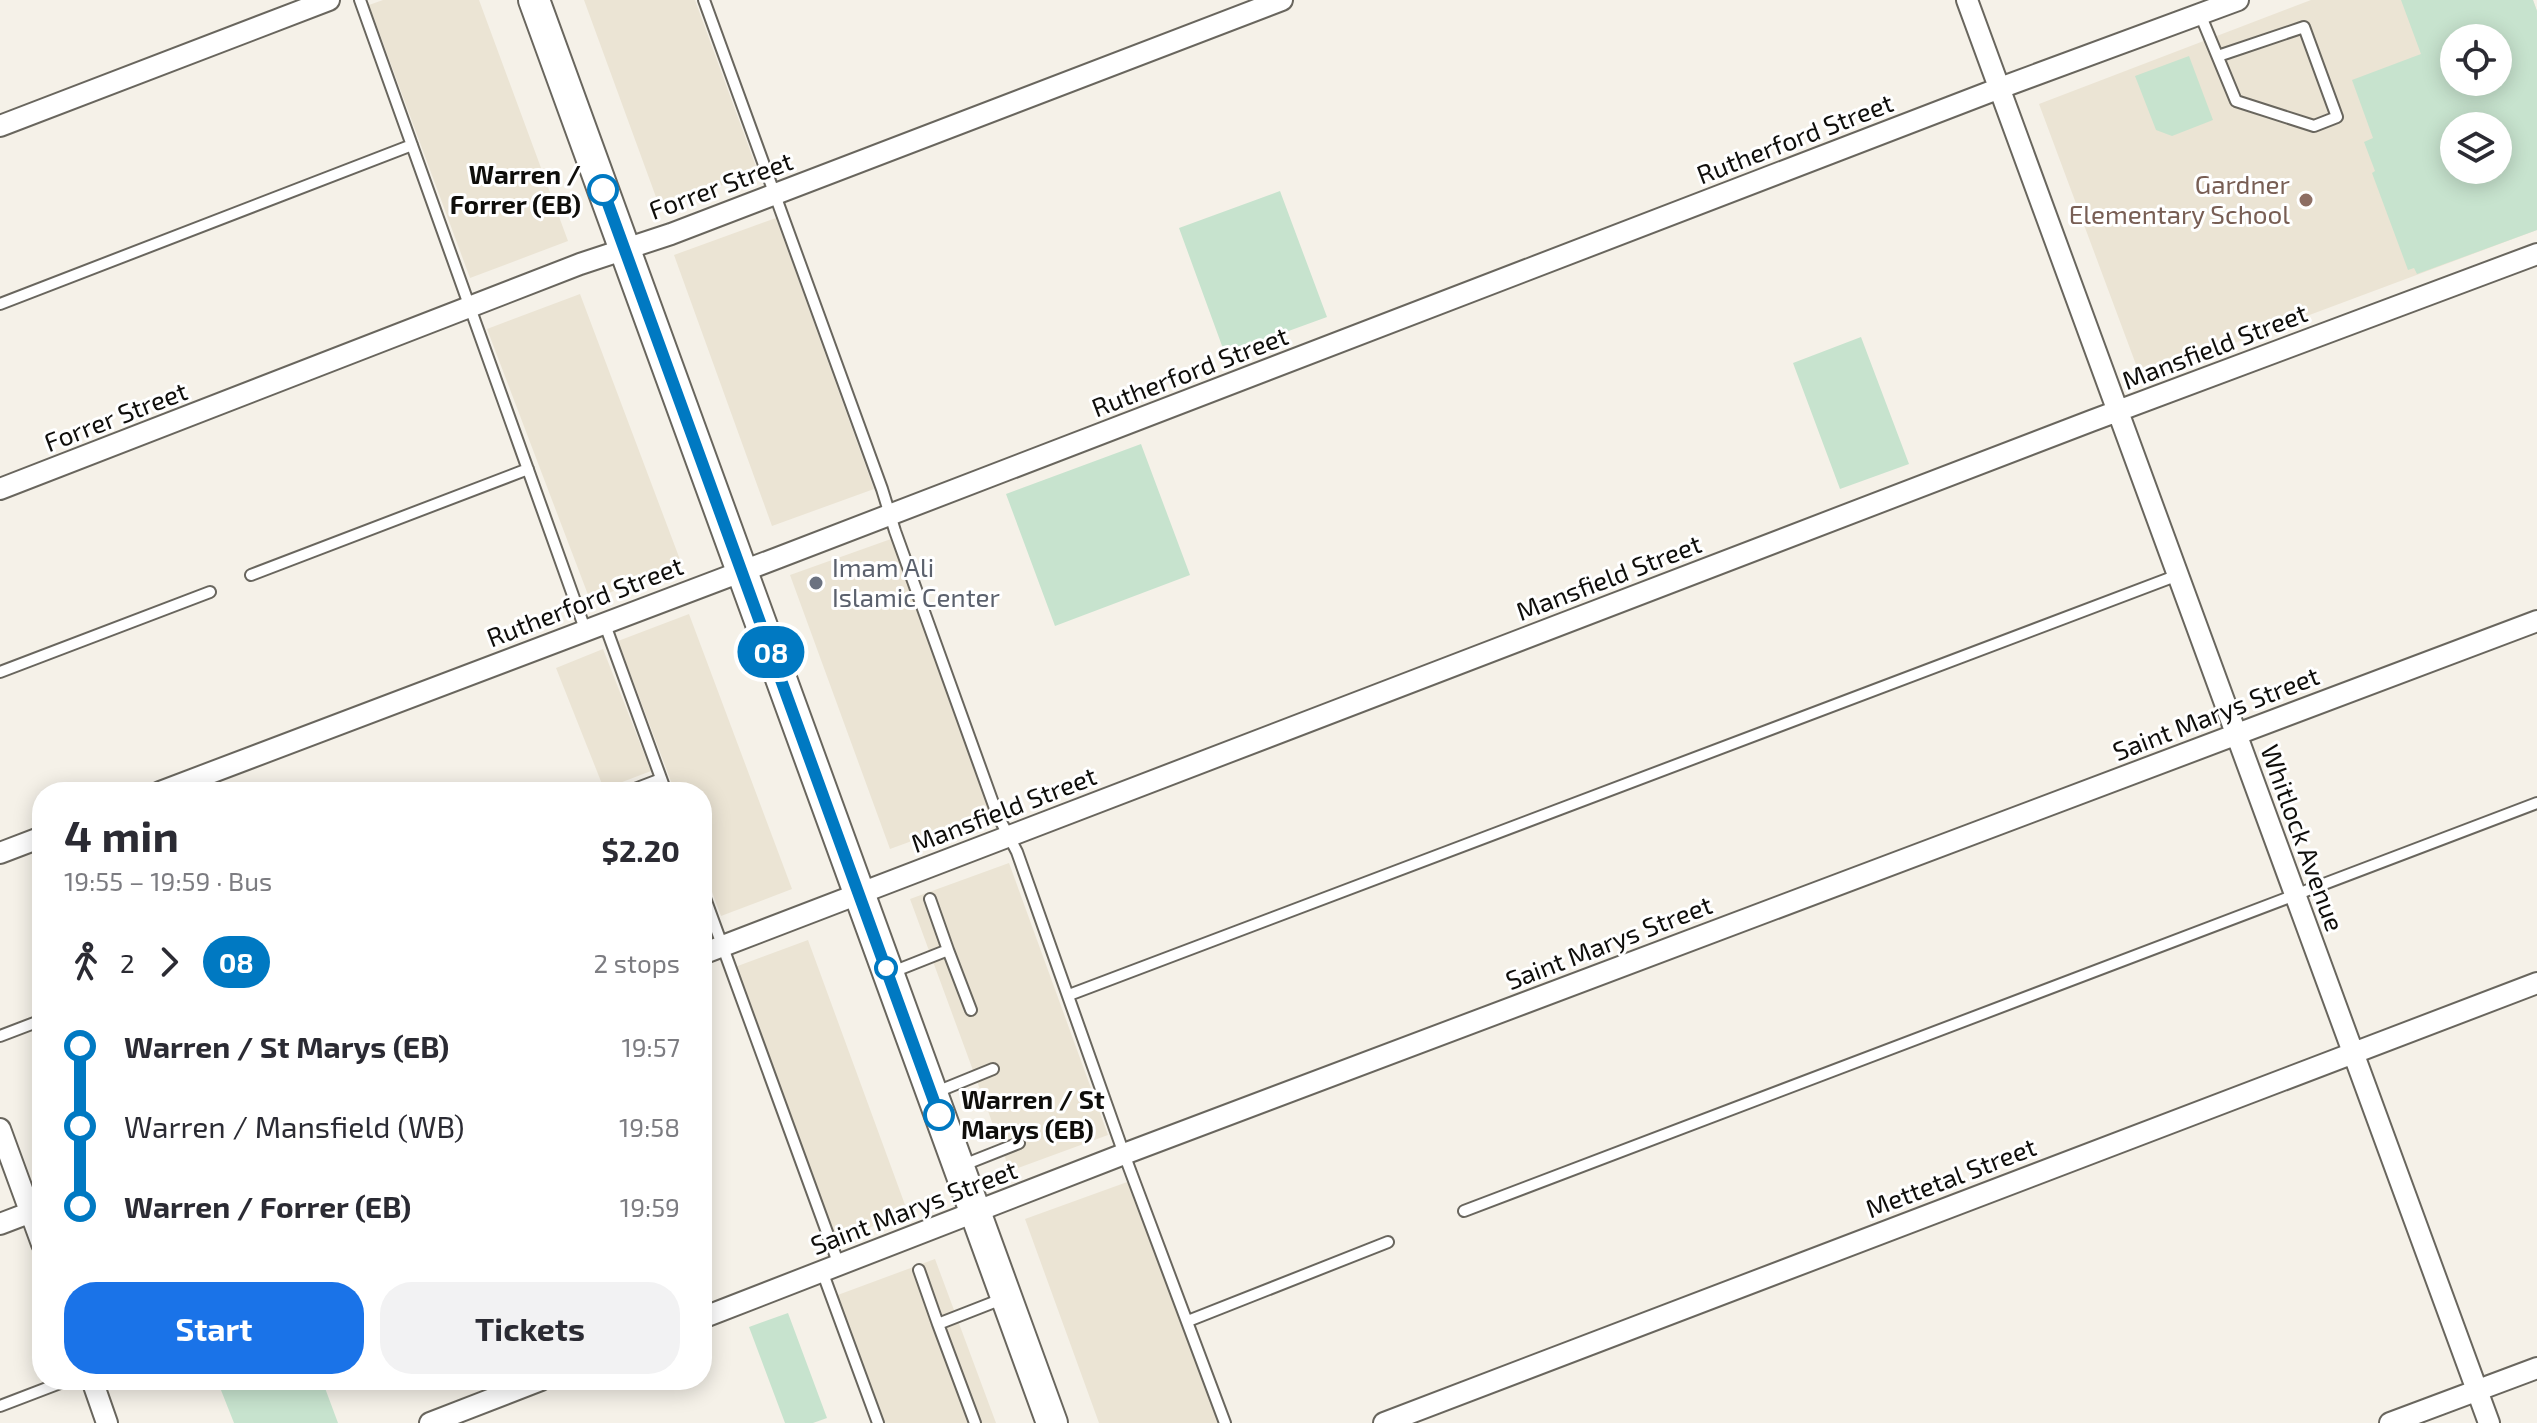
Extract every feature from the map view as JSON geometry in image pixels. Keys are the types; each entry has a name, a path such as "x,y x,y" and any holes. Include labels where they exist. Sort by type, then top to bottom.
{"main road":[{"path":"534,0 1006,1297 1047,1420"}],"street":[{"path":"0,126 329,0"},
{"name":"Forrer Street","path":"0,489 623,248 671,234 1282,0"},
{"name":"Whitlock Avenue","path":"1967,0 2489,1423"},
{"name":"Rutherford Street","path":"186,782 2000,88 2238,0"},
{"name":"Mansfield Street","path":"712,950 2118,411 2537,254"},
{"name":"Saint Marys Street","path":"712,1314 1124,1154 2537,621"},
{"path":"0,853 32,841"},
{"name":"Mettetal Street","path":"1384,1423 2537,983"},
{"path":"0,1129 32,1201"},
{"path":"0,1224 32,1212"},
{"path":"2390,1423 2537,1368"},
{"path":"95,1390 107,1423"},
{"path":"430,1423 515,1390"}],"lane":[{"path":"360,0 528,469 662,782"},
{"path":"704,0 997,814 1009,836 1069,995 1124,1154 1225,1423"},
{"path":"2200,14 2236,101 2314,126 2337,117 2304,27 2218,56"},
{"path":"0,304 412,145"},
{"path":"251,575 528,469"},
{"path":"1069,995 2178,575"},
{"path":"0,672 210,592"},
{"path":"653,782 661,779"},
{"path":"1464,1211 2537,803"},
{"path":"930,899 971,1010"},
{"path":"712,918 830,1268 878,1423"},
{"path":"888,974 948,950"},
{"path":"0,1036 32,1024"},
{"path":"932,1094 993,1069"},
{"path":"959,1167 1019,1143"},
{"path":"1188,1321 1388,1242"},
{"path":"919,1270 975,1423"},
{"path":"938,1324 1006,1297"},
{"path":"0,1406 42,1390"}],"shaded area":[{"path":"383,0 479,0 568,241 470,278 369,5"},
{"path":"584,0 695,0 758,172 660,208"},
{"name":"Gardner Elementary School","path":"2311,0 2533,0 2537,11 2537,230 2141,378 2039,104"},
{"path":"776,218 874,489 772,526 674,255"},
{"path":"580,294 682,565 590,600 487,329"},
{"path":"891,539 991,812 890,849 790,575"},
{"path":"689,614 792,889 721,916 712,892 712,782 671,782 618,641"},
{"path":"603,649 651,771 622,782 601,782 556,668"},
{"path":"1009,863 1108,1135 1010,1171 910,899"},
{"path":"808,940 908,1213 836,1240 735,967"},
{"path":"1130,1181 1218,1423 1099,1423 1025,1219"},
{"path":"935,1259 996,1423 882,1423 835,1296"}],"green space":[{"path":"2401,0 2533,0 2537,11 2537,230 2417,274 2414,268 2408,270 2372,173 2375,171 2364,142 2373,138 2352,80 2421,54"},
{"path":"2189,56 2213,120 2172,136 2156,130 2135,76"},
{"path":"1280,191 1327,317 1225,354 1179,228"},
{"path":"1861,337 1909,464 1840,489 1793,363"},
{"path":"1141,444 1190,575 1055,626 1006,494"},
{"path":"788,1313 827,1418 813,1423 785,1423 749,1327"},
{"path":"221,1390 326,1390 338,1423 234,1423"}],"bus line":[{"name":"08","path":"603,190 939,1115"}],"place":[{"name":"Warren / Forrer (EB)","path":"603,190"},
{"name":"Gardner Elementary School","path":"2306,200"},
{"name":"Imam Ali Islamic Center","path":"816,583"},
{"name":"Warren / St Marys (EB)","path":"939,1115"}]}
